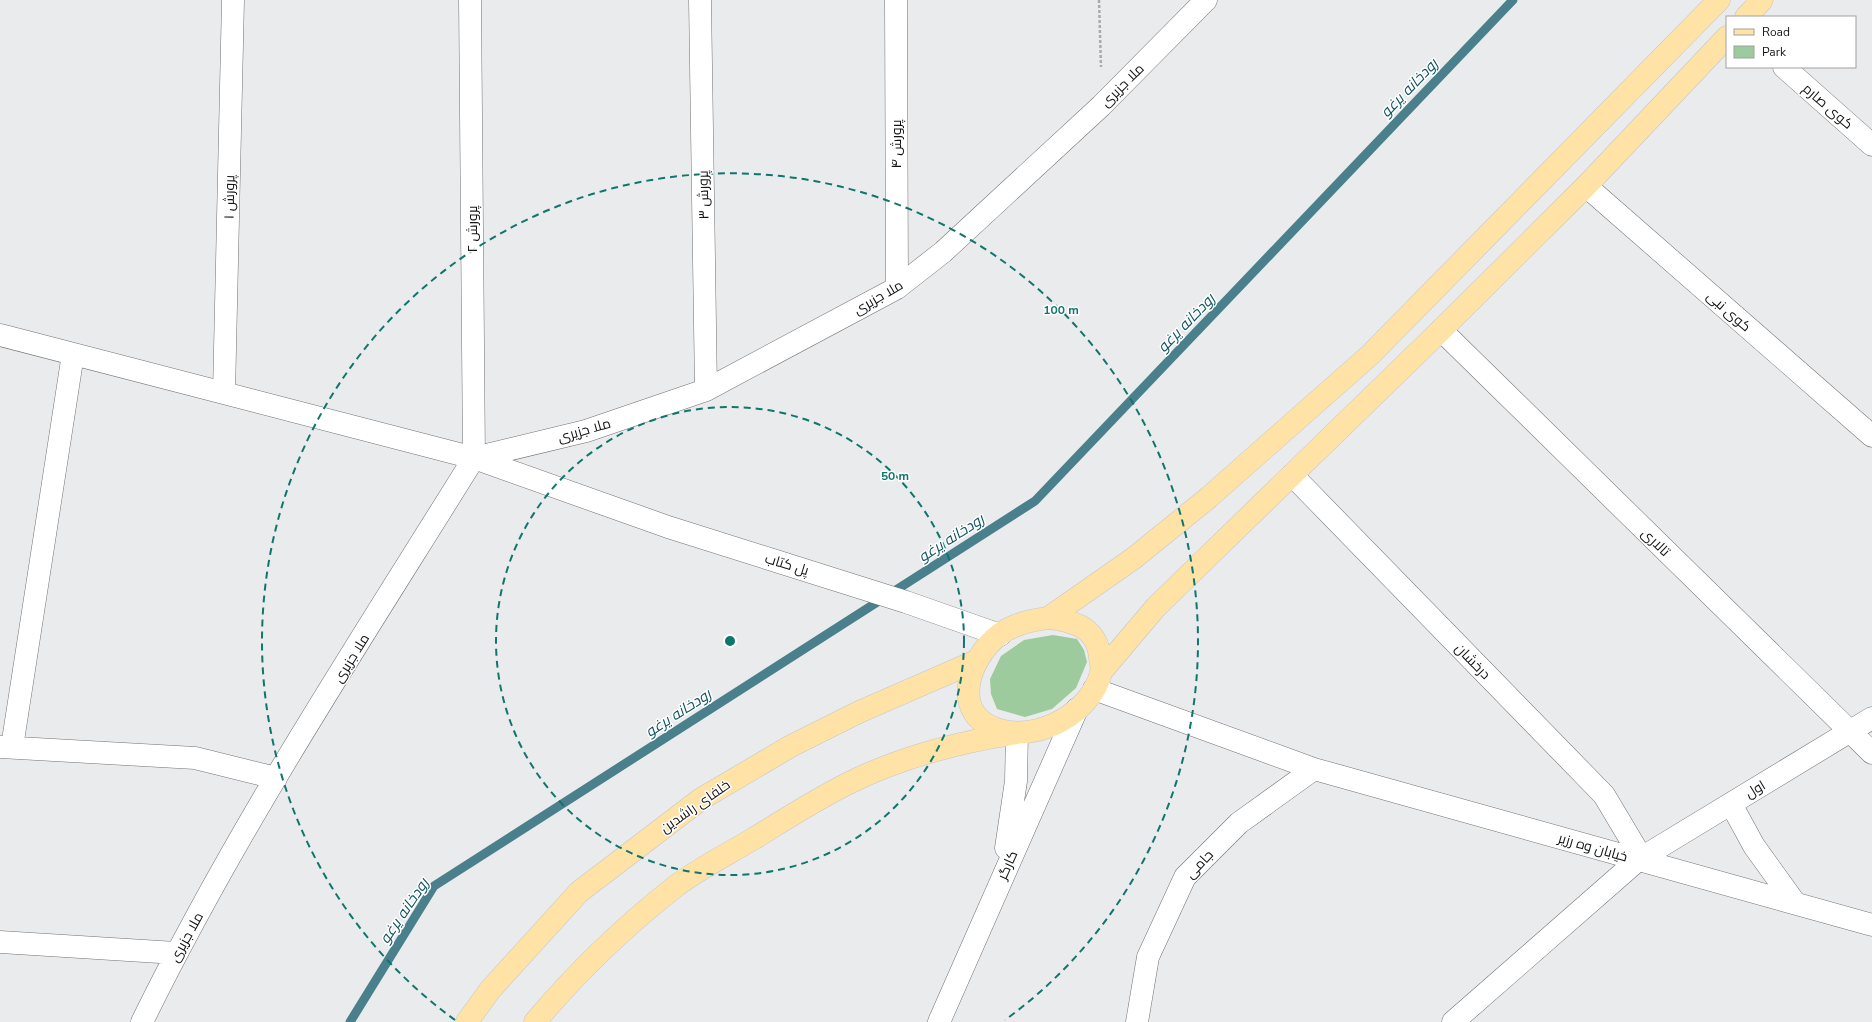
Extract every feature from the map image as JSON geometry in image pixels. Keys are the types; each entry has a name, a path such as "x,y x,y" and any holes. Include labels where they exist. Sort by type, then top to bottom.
{"main road":[{"path":"1048,618 1134,558 1208,498 1370,355 1719,0"},
{"path":"1747,16 1762,0"},
{"path":"535,1022 554,999 620,934 678,885 786,819 848,784 908,759 960,743 1034,731 1051,726 1077,709 1156,607 1441,330 1586,186 1726,38"},
{"path":"1017,733 999,730 985,723 974,713 969,700 968,686 976,661 1000,634 1016,625 1032,620 1048,618 1066,620 1081,626 1094,637 1100,651 1098,680"},
{"name":"خلفای راشدین","path":"467,1022 490,990 579,892 701,799 791,746 859,712 976,661"}],"street":[{"name":"پرورش ۱","path":"224,393 233,0"},
{"name":"پرورش ۲","path":"470,0 474,458"},
{"name":"پرورش ۳","path":"700,0 706,390"},
{"name":"پرورش ۴","path":"896,0 897,288"},
{"name":"ملا جزیری","path":"142,1022 176,953 276,778 474,458 586,431 706,390 897,288 944,252 1101,106 1206,0"},
{"name":"کوی صارم","path":"1785,68 1872,145"},
{"name":"کوی نبی","path":"1586,186 1872,436"},
{"name":"تالاری","path":"1441,330 1872,753"},
{"name":"پل کتاب","path":"0,335 474,458 668,527 906,602 1000,634"},
{"path":"73,354 6,747 195,758 276,778"},
{"name":"درخشان","path":"1292,475 1604,795 1640,858"},
{"name":"خیابان وه رزیر","path":"1098,680 1314,769 1640,858 1872,925"},
{"name":"کارگر","path":"939,1022 1003,873 1077,709"},
{"name":"اول","path":"1453,1022 1640,858 1872,718"},
{"path":"1003,873 1016,781 1017,733"},
{"name":"جامی","path":"1137,1022 1148,957 1185,877 1239,823 1314,769"},
{"path":"1731,804 1754,846 1795,903"},
{"path":"0,942 176,953"}],"path":[{"path":"1099,0 1101,106"}],"green space":[{"path":"1053,635 1077,639 1084,650 1087,662 1076,688 1052,709 1025,717 997,709 991,694 990,679 1001,656 1024,640"}],"waterway":[{"name":"رودخانه یرغو","path":"350,1022 434,886 1035,501 1513,0"}]}
